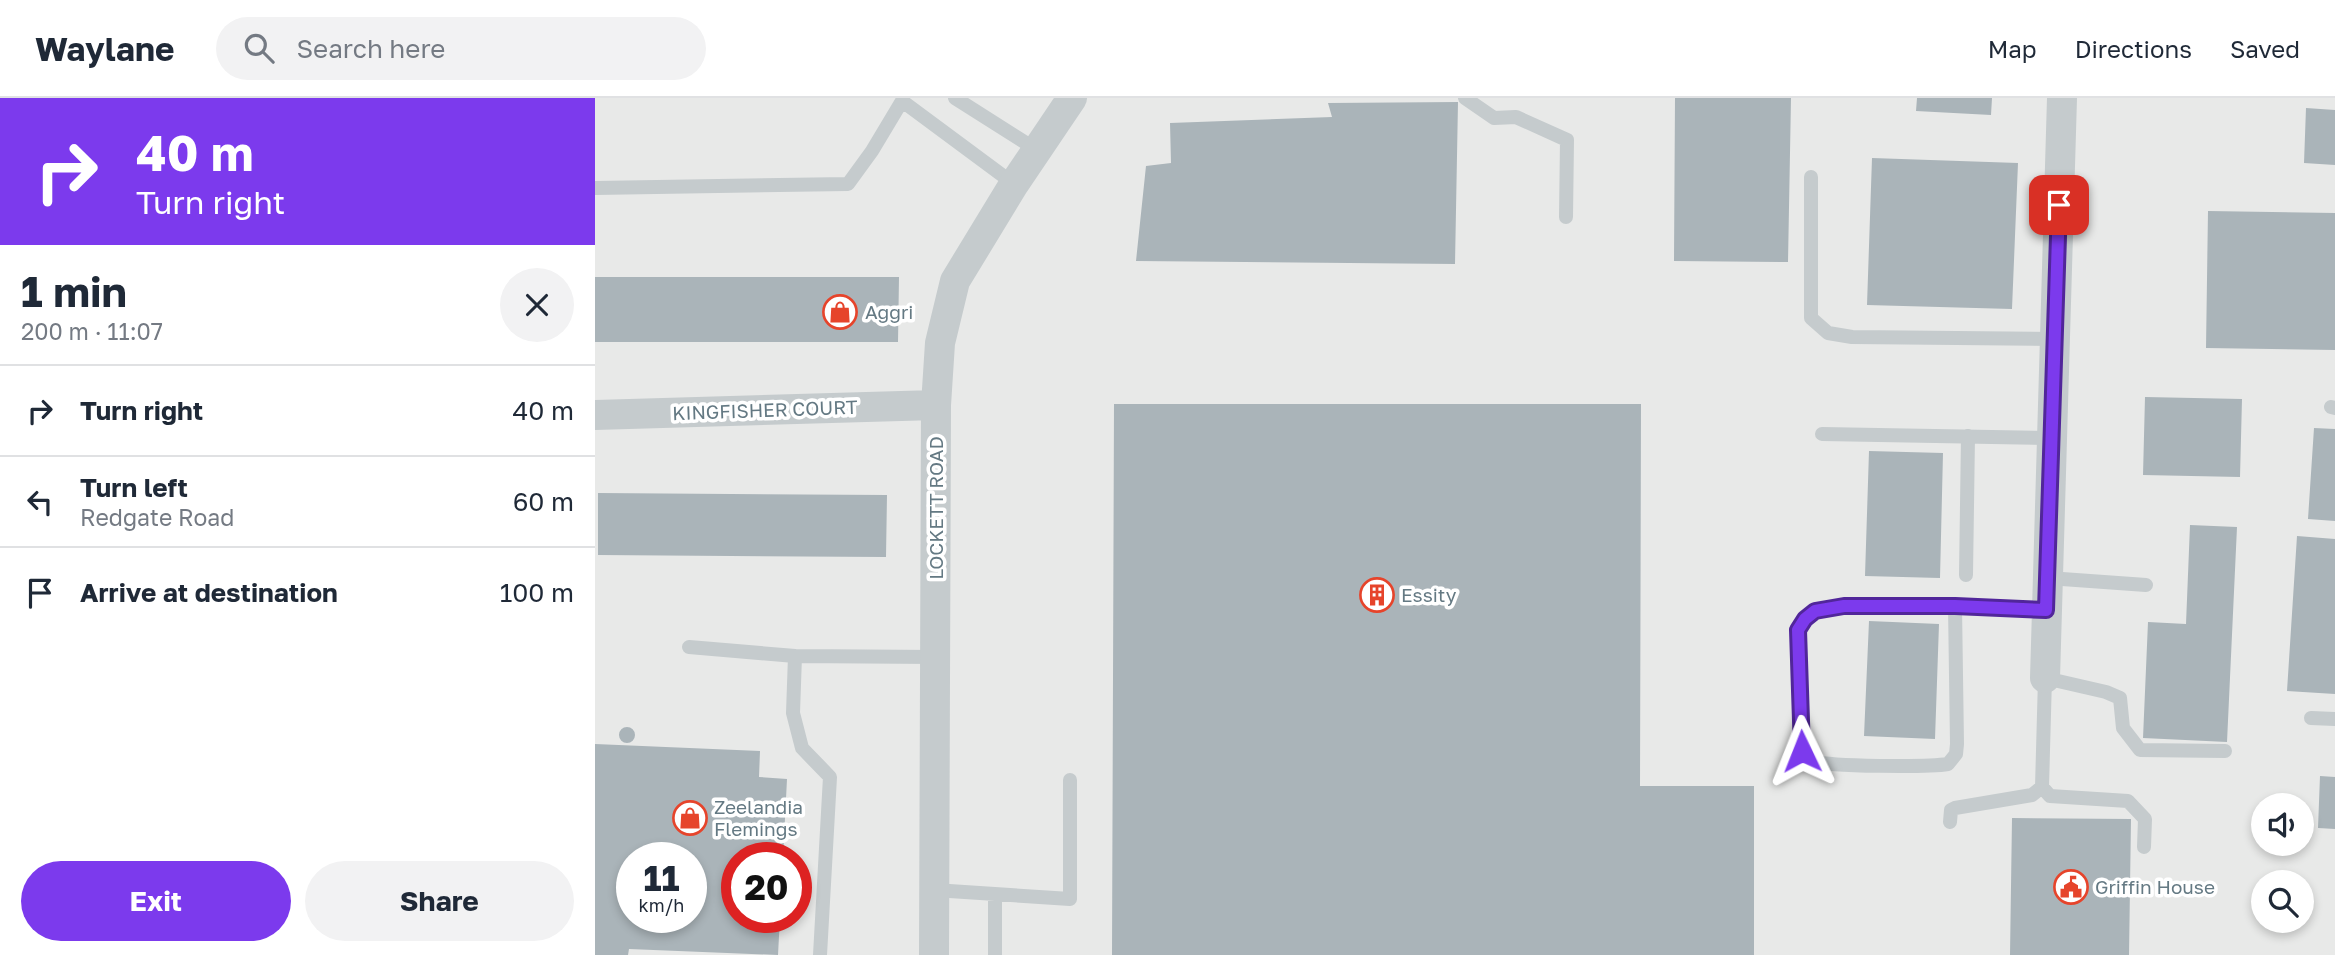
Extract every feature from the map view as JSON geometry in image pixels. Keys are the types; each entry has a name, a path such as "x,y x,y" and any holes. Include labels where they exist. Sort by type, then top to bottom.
{"street":[{"name":"LOCKETT ROAD","path":"934,955 936,405 940,343 955,281 1014,184 1072,98"},
{"path":"2045,678 2061,98"},
{"name":"KINGFISHER COURT","path":"595,415 936,405"}],"lane":[{"path":"955,98 1037,150"},
{"path":"1465,98 1494,118 1516,117 1567,139 1566,217"},
{"path":"595,188 848,184 872,151 902,100 1014,184"},
{"path":"1811,177 1811,318 1828,333 1852,337 2055,339"},
{"path":"1822,434 2052,438"},
{"path":"1966,575 1968,436"},
{"path":"2048,578 2145,585"},
{"path":"1955,606 1957,744 1956,754 1948,764 1847,764 1817,762 1808,758 1802,751 1798,630 1805,619 1815,611 1844,606 1955,606 2046,610"},
{"path":"689,647 795,656 935,657"},
{"path":"795,656 793,713 802,748 830,777 820,955"},
{"path":"2144,847 2145,819 2128,802 2050,796 2042,787 2045,678 2106,692 2120,698 2123,728 2140,750 2225,751"},
{"path":"2311,718 2335,719"},
{"path":"934,890 1070,899 1070,779"},
{"path":"1950,822 1951,810 1955,807 2032,795 2042,787"},
{"path":"995,894 995,955"}],"shaded area":[{"path":"595,98 2335,98 2335,955 595,955"}],"building":[{"path":"1675,98 1791,98 1788,262 1674,261"},
{"path":"1917,98 1992,98 1991,115 1916,111"},
{"path":"1458,102 1455,264 1136,261 1146,166 1171,163 1170,123 1332,117 1328,103"},
{"path":"2306,108 2335,110 2335,165 2304,163"},
{"path":"1872,158 2018,163 2012,309 1867,305"},
{"path":"2208,211 2335,213 2335,350 2206,348"},
{"path":"595,277 899,277 898,342 595,342"},
{"path":"2145,397 2242,399 2240,477 2143,475"},
{"name":"Essity","path":"1114,404 1641,404 1640,786 1754,786 1754,955 1112,955"},
{"path":"2314,428 2335,429 2335,521 2308,519"},
{"path":"1869,451 1943,453 1940,578 1865,576"},
{"path":"598,493 887,495 886,557 598,555"},
{"path":"2190,525 2237,527 2227,742 2143,738 2148,622 2186,624"},
{"path":"2297,536 2335,539 2335,694 2287,691"},
{"path":"1869,621 1939,624 1935,739 1864,736"},
{"path":"624,727 630,727 635,735 633,741 624,743 619,738 619,732"},
{"name":"Zeelandia Flemings","path":"595,744 760,751 759,777 787,779 784,842 721,842 721,933 779,933 778,955 629,949 628,955 595,955"},
{"path":"2320,776 2335,777 2335,829 2318,828"},
{"name":"Griffin House","path":"2012,818 2131,819 2129,955 2010,955"}],"place":[{"name":"Aggri","path":"840,312"},
{"name":"Essity","path":"1377,595"},
{"name":"Zeelandia Flemings","path":"690,818"},
{"name":"Griffin House","path":"2071,887"}],"route":[{"path":"1802,751 1798,630 1805,619 1815,611 1844,606 1955,606 2046,610 2059,205"}]}
